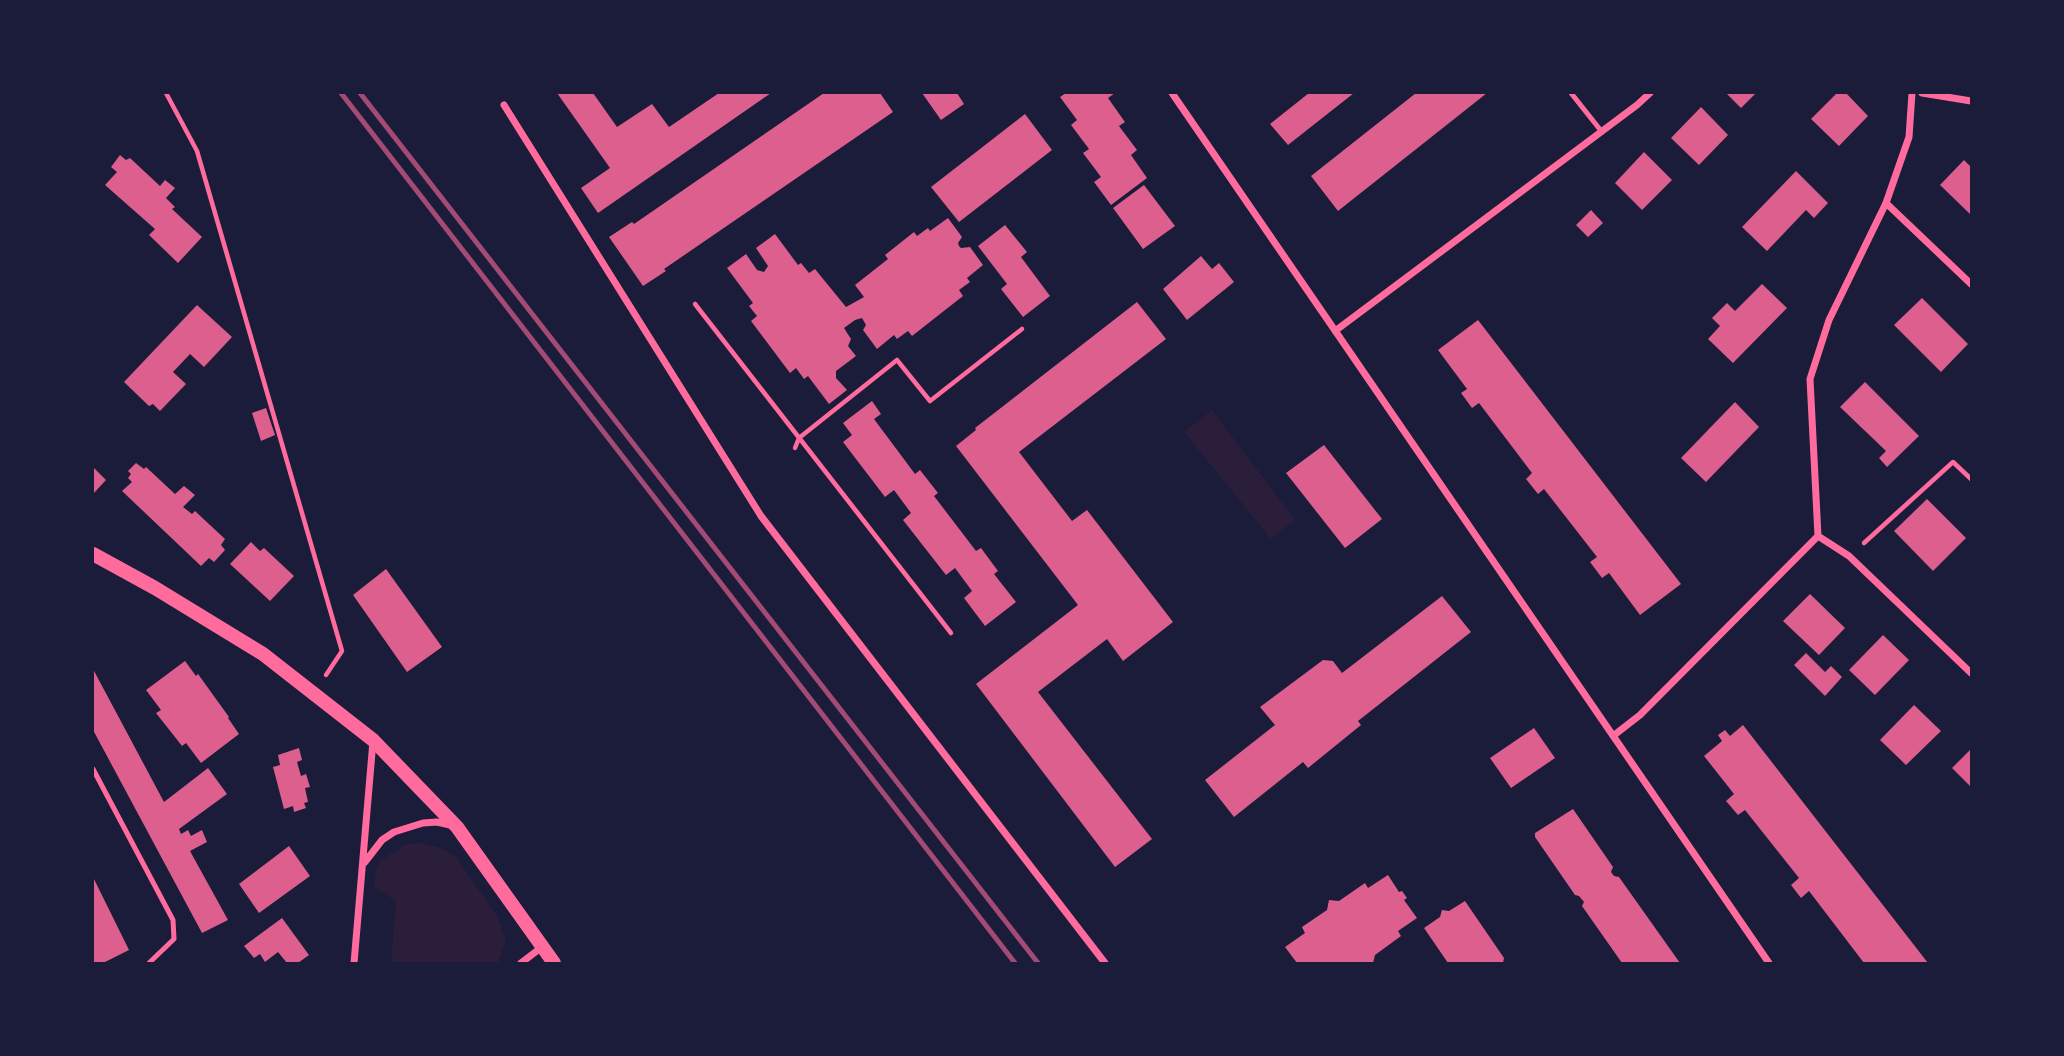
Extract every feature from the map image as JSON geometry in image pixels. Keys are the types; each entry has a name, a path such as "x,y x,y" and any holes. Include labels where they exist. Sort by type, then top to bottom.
{"main road":[{"path":"93,554 155,587 264,654 373,740 457,827 554,963"}],"street":[{"path":"1172,93 1769,963"},
{"path":"1335,331 1602,132 1650,93"},
{"path":"1613,736 1640,715 1818,536 1810,379 1829,320 1886,203 1909,137 1912,93"},
{"path":"1922,93 1971,101"},
{"path":"504,105 761,516 1105,963"},
{"path":"1886,203 1971,284"},
{"path":"1818,536 1849,556 1971,673"},
{"path":"354,963 373,740"},
{"path":"363,866 382,841 406,827 437,822 457,827"},
{"path":"521,963 542,947"}],"lane":[{"path":"1571,93 1602,132"},
{"path":"93,769 173,920 174,939 149,963"}],"path":[{"path":"166,93 197,151 342,651 314,693"},
{"path":"695,304 951,633"},
{"path":"795,448 799,438 897,360 930,401 1022,328"},
{"path":"1849,556 1953,462 1971,479"}],"shaded area":[{"path":"1212,410 1295,520 1271,539 1184,432"},
{"path":"422,843 441,848 456,857 497,916 506,941 498,963 391,963 396,901 374,887 376,869 380,861 407,844"}],"building":[{"path":"557,93 593,93 617,127 652,104 669,127 719,93 771,93 598,213 581,188 610,168"},
{"path":"824,93 880,93 893,112 643,286 609,237 632,222 634,224"},
{"path":"922,93 957,93 964,104 941,120"},
{"path":"1066,93 1115,93 1108,98 1125,122 1119,126 1137,150 1131,155 1147,178 1111,205 1094,182 1101,177 1083,153 1089,149 1071,125 1077,120 1060,97"},
{"path":"1309,93 1354,93 1288,145 1270,124"},
{"path":"1416,93 1487,93 1338,211 1311,176"},
{"path":"1726,93 1756,93 1741,108"},
{"path":"1837,93 1846,93 1868,116 1839,146 1811,119"},
{"path":"1701,107 1728,135 1699,165 1671,138"},
{"path":"1025,114 1052,150 959,222 931,187"},
{"path":"1644,152 1672,180 1642,210 1615,183"},
{"path":"120,155 126,160 130,158 160,186 165,180 175,188 166,198 175,207 172,209 202,237 178,263 149,235 155,229 105,185 117,172 111,167"},
{"path":"1964,160 1971,167 1971,215 1940,185"},
{"path":"1796,171 1828,203 1814,218 1806,210 1767,251 1742,227"},
{"path":"1144,185 1175,226 1143,249 1113,208"},
{"path":"1591,210 1603,223 1588,237 1576,225"},
{"path":"948,218 962,237 959,246 970,247 983,265 967,278 970,282 959,290 963,296 912,336 908,331 897,339 894,335 877,349 863,330 866,325 862,318 844,328 851,339 848,346 856,356 836,371 836,378 847,390 829,404 808,376 804,379 796,368 790,373 751,321 757,316 749,306 753,303 727,268 746,254 757,270 764,272 768,266 756,248 775,234 798,265 801,263 809,273 815,269 846,307 864,297 855,285 888,259 885,255 914,232 917,236 928,228 930,231"},
{"path":"1005,225 1027,252 1021,257 1050,296 1023,317 1001,289 1007,284 978,246"},
{"path":"1201,256 1212,269 1219,263 1234,282 1187,320 1163,289"},
{"path":"1762,284 1787,308 1733,363 1708,339 1720,326 1712,318 1727,303 1735,311"},
{"path":"1922,298 1968,344 1941,372 1894,325"},
{"path":"1137,302 1166,339 1019,452 1072,521 1087,510 1173,622 1123,661 1107,639 1038,692 1152,839 1115,867 976,684 1078,605 956,446 976,430 975,428"},
{"path":"197,305 232,337 204,367 190,354 173,372 186,384 160,411 153,404 149,406 124,382"},
{"path":"1478,320 1681,584 1640,615 1609,573 1602,578 1590,562 1597,557 1544,489 1538,494 1526,479 1532,473 1479,403 1472,408 1461,393 1467,389 1438,350"},
{"path":"1865,382 1919,436 1887,467 1879,458 1886,451 1840,407"},
{"path":"872,401 881,414 874,419 915,474 920,470 938,493 934,496 976,551 981,548 998,571 994,574 1016,602 985,626 964,598 972,591 955,568 946,575 903,520 911,513 894,490 885,497 843,442 852,435 843,423"},
{"path":"1735,402 1759,427 1706,482 1681,458"},
{"path":"266,408 275,435 261,441 252,413"},
{"path":"1324,445 1382,519 1345,548 1286,473"},
{"path":"136,463 144,469 146,467 175,494 184,486 195,495 183,507 192,514 195,511 225,539 221,545 225,550 214,562 209,558 201,566 122,491 132,482 128,478 131,474 128,471"},
{"path":"93,467 106,480 93,494"},
{"path":"1927,499 1966,538 1933,571 1894,531"},
{"path":"251,542 260,551 264,548 294,576 270,601 230,564"},
{"path":"386,569 442,647 407,672 353,595"},
{"path":"1810,594 1845,628 1819,655 1783,621"},
{"path":"1442,596 1471,632 1358,721 1361,725 1308,768 1303,762 1234,817 1205,780 1275,725 1260,707 1323,660 1333,661 1342,673"},
{"path":"1883,635 1909,660 1875,695 1849,670"},
{"path":"1806,653 1825,672 1831,666 1842,677 1825,696 1794,665"},
{"path":"185,661 196,676 198,674 239,734 201,763 186,743 182,746 156,713 161,710 146,690"},
{"path":"93,669 164,802 208,768 227,794 179,829 181,834 188,830 191,836 202,830 207,842 190,851 228,920 202,933 93,730"},
{"path":"1914,705 1941,731 1906,765 1880,740"},
{"path":"1743,725 1928,963 1864,963 1809,891 1801,898 1791,885 1799,878 1745,810 1738,815 1726,801 1734,794 1704,756 1722,741 1718,735 1725,730 1730,736"},
{"path":"1534,728 1555,758 1511,788 1490,758"},
{"path":"299,748 302,760 297,762 301,776 306,774 310,787 305,788 308,802 304,803 306,808 294,812 293,806 284,809 273,767 280,765 278,755"},
{"path":"1971,749 1971,787 1952,768"},
{"path":"1573,809 1613,867 1611,872 1619,877 1680,963 1622,963 1582,906 1584,902 1575,895 1535,837 1535,833"},
{"path":"289,846 310,876 259,913 239,884"},
{"path":"1388,875 1399,892 1402,891 1407,898 1404,900 1417,918 1398,931 1401,936 1375,955 1373,963 1297,963 1285,947 1305,933 1302,927 1327,910 1329,900 1339,901 1365,883 1368,888"},
{"path":"93,877 129,950 103,963 93,963"},
{"path":"1465,901 1504,958 1503,963 1448,963 1424,928 1440,917 1442,910 1449,911"},
{"path":"282,918 309,955 298,963 287,963 278,952 265,962 260,954 254,958 244,946"}],"railway":[{"path":"341,93 1015,963"},
{"path":"360,93 1038,963"}]}
